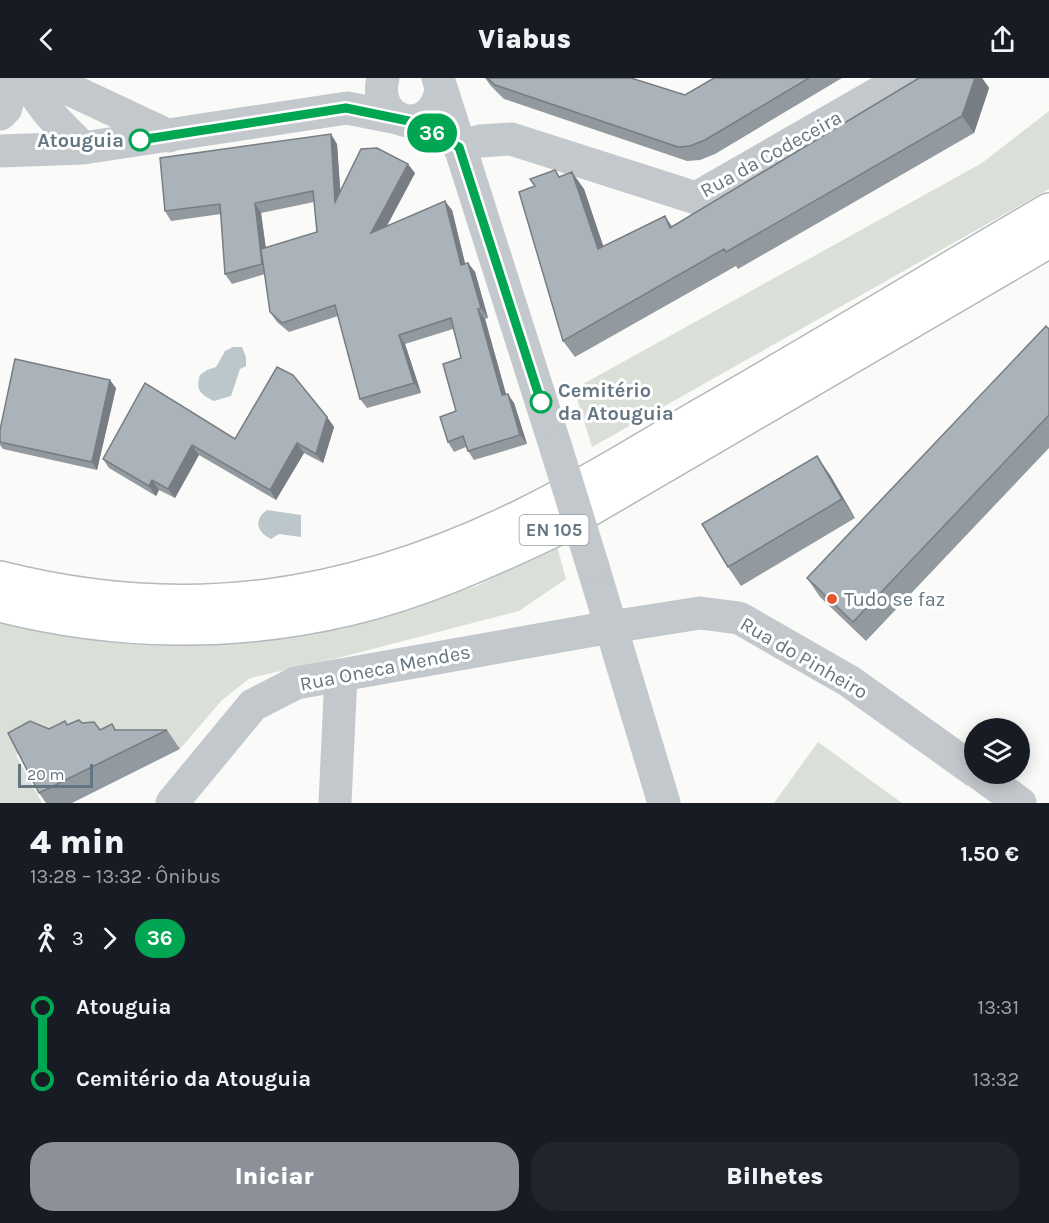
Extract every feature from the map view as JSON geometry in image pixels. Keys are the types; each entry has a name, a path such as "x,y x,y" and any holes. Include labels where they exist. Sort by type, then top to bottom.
{"highway":[{"name":"EN 105","path":"0,578 74,594 158,603 212,602 303,591 387,571 473,538 554,500 1049,210"},
{"name":"EN 105","path":"0,605 68,620 113,626 234,627 306,618 409,591 472,568 556,529 1049,241"}],"street":[{"path":"0,114 6,108 13,78"},
{"path":"28,78 31,88 56,121 83,148"},
{"path":"383,78 380,90 382,101 388,111 459,147"},
{"path":"346,108 383,78"},
{"name":"Rua da Codeceira","path":"459,147 480,141 511,139 696,198 905,78"},
{"path":"0,151 83,148 346,108 404,120 422,119 433,112 439,101 440,83"},
{"path":"440,83 556,448 664,803"},
{"path":"61,84 78,113 83,148"},
{"path":"61,84 169,136"},
{"name":"Rua do Pinheiro","path":"611,627 700,613 739,618 849,681 964,763"},
{"name":"Rua Oneca Mendes","path":"172,803 253,705 297,683 611,627"},
{"path":"335,803 341,675"},
{"path":"994,784 1020,803"}],"shaded area":[{"path":"1049,111 1049,189 592,447 574,389 982,163"},
{"path":"233,347 242,347 246,357 246,366 240,369 231,396 214,401 200,391 198,385 200,375 216,367 225,351"},
{"path":"267,510 301,515 301,537 279,534 271,539 262,533 258,522"},
{"path":"557,546 566,579 519,611 334,659 250,678 222,700 180,749 21,752 16,755 42,803 0,803 0,620 17,626 126,643 212,643 342,629 477,586"},
{"path":"818,742 902,803 774,803"}],"building":[{"path":"487,78 631,78 685,95 714,78 809,78 705,140 690,146 678,147 495,85"},
{"path":"919,78 975,78 962,116 726,252 724,249 563,341 519,192 535,186 530,179 555,170 559,177 572,172 598,249 665,216 670,228"},
{"path":"331,134 335,202 361,149 377,148 408,164 371,233 445,201 461,265 468,263 502,395 508,394 520,435 468,451 463,436 448,442 440,417 456,411 443,364 461,358 451,318 399,335 414,383 360,399 335,305 282,323 270,312 261,249 317,232 313,191 255,203 262,264 225,274 220,204 165,211 160,158"},
{"path":"1046,326 1049,329 1049,415 853,622 807,578"},
{"path":"15,359 110,380 92,462 0,442 0,430"},
{"path":"277,367 293,375 327,417 316,454 297,443 270,490 192,445 168,489 152,480 149,486 103,459 145,383 235,439"},
{"path":"817,456 842,499 728,567 702,524"},
{"path":"79,720 82,723 94,722 100,730 112,724 115,730 167,730 39,793 8,733 30,721 49,729 65,721 67,725"}],"bus line":[{"name":"36","path":"140,140 346,108 409,121 459,147 541,402"}],"place":[{"name":"Atouguia","path":"140,140"},
{"name":"Cemitério da Atouguia","path":"541,402"},
{"name":"Tudo se faz","path":"832,599"}]}
